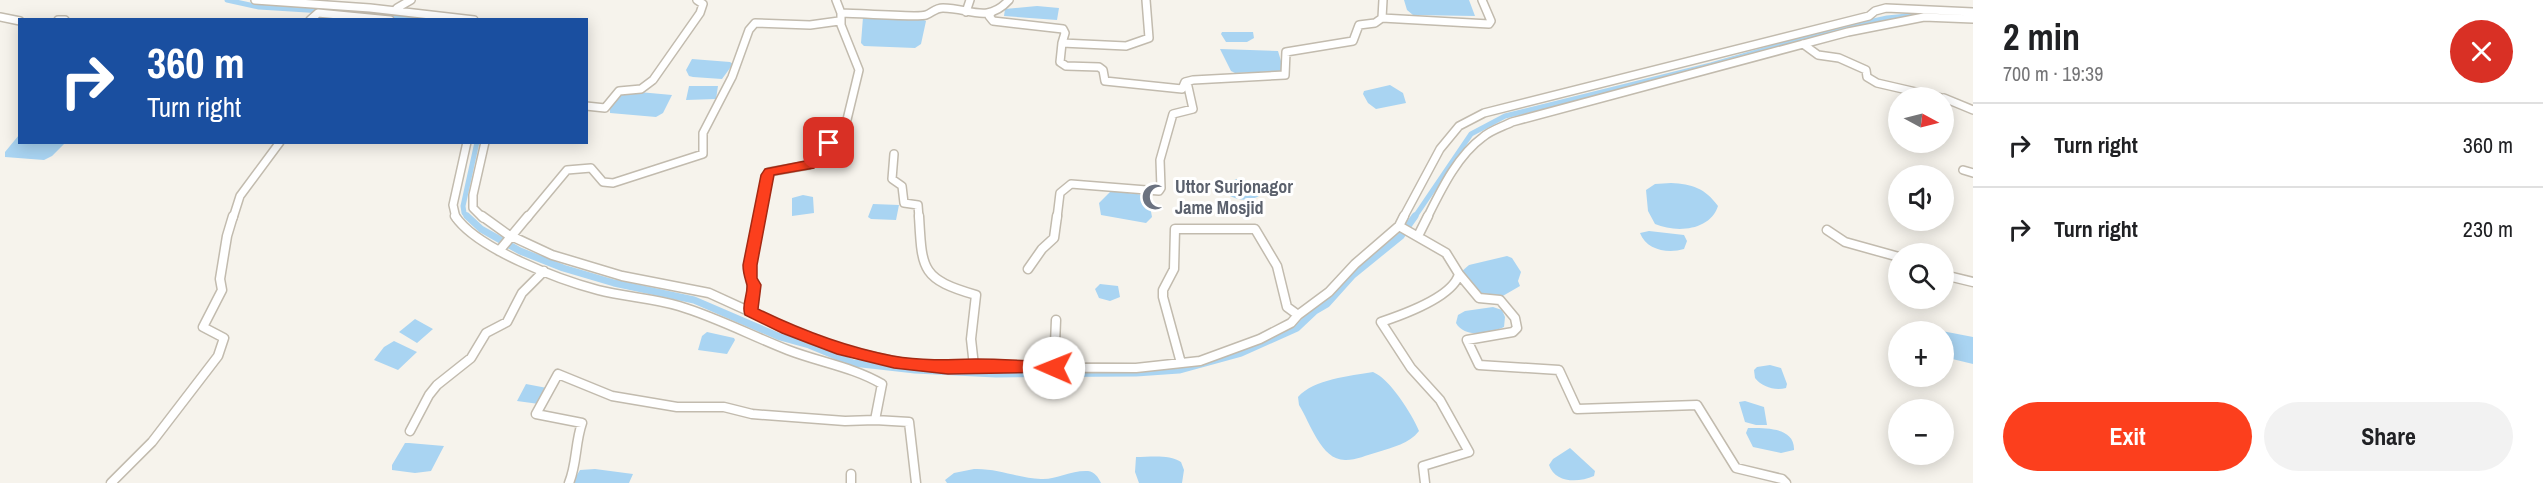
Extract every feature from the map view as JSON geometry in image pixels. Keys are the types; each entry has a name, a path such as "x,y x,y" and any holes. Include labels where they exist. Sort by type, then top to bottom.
{"street":[{"path":"255,0 454,18"},
{"path":"350,18 365,9 398,8 408,4 411,0"},
{"path":"588,106 605,108 619,90 640,89 653,80 700,13 703,4 696,0"},
{"path":"751,311 754,285 750,278 750,265 767,175 769,172 809,165 823,145 836,140 844,132 859,70 858,61 840,17 836,0"},
{"path":"966,12 970,0"},
{"path":"499,251 513,238 537,204 567,170 591,168 603,182 614,183 703,154 703,133 732,77 749,30 755,23 810,24 840,17 926,15 939,9 992,12 1004,7 1009,0"},
{"path":"1062,43 1126,46 1148,39 1150,36 1146,0"},
{"path":"1382,18 1383,0"},
{"path":"1187,81 1285,75 1286,52 1353,41 1359,25 1375,23 1382,18 1489,24 1491,21 1482,0"},
{"path":"485,144 473,195 473,208 488,223 513,238 598,269 644,281 692,288 718,296 787,329 869,357 948,368 974,366 1136,368 1200,361 1260,339 1291,323 1329,292 1355,264 1399,226 1440,149 1459,126 1484,113 1869,16 1875,11 1886,8 1973,12"},
{"path":"992,12 989,16 993,21 1063,29 1065,33 1059,59 1063,64 1099,67 1103,70 1104,81 1182,89 1187,81"},
{"path":"312,18 318,13 376,18"},
{"path":"0,17 18,21"},
{"path":"1418,236 1440,193 1461,161 1480,138 1512,122 1803,44 1924,17 1973,19"},
{"path":"1803,44 1818,55 1839,58 1866,70 1867,77 1877,83 1898,87"},
{"path":"1028,269 1043,248 1051,243 1055,235 1059,192 1063,186 1071,183 1159,191 1161,188 1157,176 1158,164 1173,114 1193,109 1187,81"},
{"path":"1954,102 1973,110"},
{"path":"111,483 152,442 218,356 224,338 203,327 222,290 220,279 227,236 240,196 279,144"},
{"path":"467,144 453,205 454,214 464,229 499,251 598,290 679,306 792,351 867,375 882,384 875,420"},
{"path":"894,153 892,179 902,186 904,203 918,206 919,251 923,267 942,285 976,295 971,320 971,358 974,366"},
{"path":"1963,170 1973,173"},
{"path":"1399,226 1446,254 1479,298 1500,300 1515,318 1517,328 1513,332 1467,340 1479,365 1559,369 1577,409 1697,405 1737,468 1782,479 1786,483"},
{"path":"1181,363 1163,297 1163,290 1174,269 1175,229 1255,229 1278,268 1280,289 1289,310 1298,315"},
{"path":"1827,230 1845,242 1888,254"},
{"path":"410,432 429,394 471,358 486,333 507,322 522,293 544,270"},
{"path":"1425,483 1423,466 1469,452 1440,400 1410,368 1381,322 1394,319 1444,292 1456,283 1459,274"},
{"path":"1954,277 1973,282"},
{"path":"1054,368 1056,321"},
{"path":"569,483 576,469 575,438 582,423 536,414 558,374 612,396 677,407 724,407 752,414 845,421 909,422 916,483"}],"water":[{"path":"1404,0 1469,0 1475,16 1413,15 1407,10"},
{"path":"1037,6 1059,8 1057,20 1004,16 1005,9"},
{"path":"863,17 918,17 926,21 921,44 915,48 864,46 861,43"},
{"path":"1222,32 1253,32 1254,38 1247,42 1226,42"},
{"path":"1220,49 1278,51 1284,71 1235,73 1231,71"},
{"path":"692,59 733,64 722,79 693,77 689,76 686,70"},
{"path":"1390,85 1403,93 1406,103 1376,109 1368,103 1363,94 1364,91"},
{"path":"689,86 718,86 716,99 686,100"},
{"path":"628,91 672,95 663,113 656,117 610,113 610,107 617,95"},
{"path":"18,136 18,144 64,144 52,156 44,160 5,157 5,152"},
{"path":"1237,179 1258,182 1265,191 1253,199 1234,198 1230,196 1229,182"},
{"path":"1671,183 1692,186 1703,191 1713,200 1718,206 1708,221 1682,229 1655,224 1648,211 1646,190 1655,184"},
{"path":"1111,191 1145,195 1145,203 1150,206 1152,217 1146,223 1101,215 1099,203"},
{"path":"803,195 813,197 814,213 792,216 792,198"},
{"path":"873,204 899,205 896,220 868,217"},
{"path":"1649,231 1684,235 1687,241 1684,249 1665,251 1652,247 1640,233"},
{"path":"1507,256 1512,258 1521,272 1518,281 1520,286 1501,297 1483,297 1461,272 1469,265"},
{"path":"1100,284 1118,286 1120,297 1110,301 1099,298 1095,289"},
{"path":"1493,307 1502,310 1505,317 1504,327 1485,333 1471,333 1460,328 1456,323 1458,315 1465,311"},
{"path":"415,319 433,329 417,343 399,332"},
{"path":"707,332 734,338 727,354 698,350 702,336"},
{"path":"1954,334 1973,337 1973,364 1954,359"},
{"path":"394,341 417,352 398,370 374,360 384,347"},
{"path":"1770,365 1781,368 1787,384 1786,388 1769,388 1755,378 1754,370 1757,367"},
{"path":"1373,372 1393,389 1419,431 1406,442 1395,447 1354,459 1337,459 1323,448 1317,439 1299,405 1298,397 1323,382"},
{"path":"526,384 547,388 539,404 517,401"},
{"path":"1745,401 1764,407 1767,425 1745,422 1739,402"},
{"path":"1748,428 1778,430 1790,437 1794,450 1781,453 1753,447 1746,433"},
{"path":"405,443 444,446 431,471 415,473 392,470 392,465"},
{"path":"1570,448 1595,471 1594,476 1581,480 1568,480 1552,471 1549,465 1553,459"},
{"path":"1153,456 1176,459 1181,462 1184,470 1182,483 1139,483 1135,472 1136,457"},
{"path":"595,469 633,474 629,483 572,483 580,470"},
{"path":"974,469 1041,479 1088,471 1093,472 1101,483 947,483 945,480 954,473"}],"waterway":[{"path":"227,0 259,7 323,11"},
{"path":"337,12 406,18"},
{"path":"1414,218 1471,134 1505,116 1711,65 1837,29 1887,18 1937,13"},
{"path":"467,216 463,206 477,144"},
{"path":"467,216 481,229 520,251 563,268 614,283 694,300 780,337 809,345 853,363 915,370 996,374 1136,373 1179,370 1241,353 1297,328 1315,311 1327,304 1353,275 1401,236 1415,216"}],"place":[{"name":"Uttor Surjonagor Jame Mosjid","path":"1155,197"}],"route":[{"path":"829,143 818,150 813,163 769,172 767,175 750,265 750,278 754,285 751,311 787,329 842,350 894,362 948,368 974,366 1054,368"}]}
